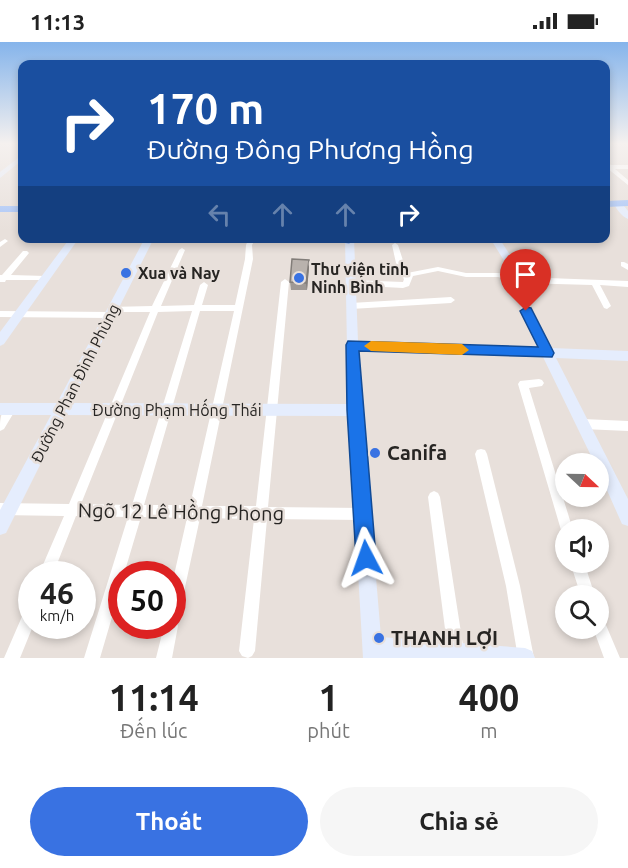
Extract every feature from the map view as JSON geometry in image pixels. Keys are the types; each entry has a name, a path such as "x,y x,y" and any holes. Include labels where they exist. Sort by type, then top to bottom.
{"highway":[{"path":"610,197 628,197"},
{"path":"0,203 18,203"},
{"path":"0,209 18,209"}],"street":[{"path":"617,203 628,216"},
{"path":"0,341 71,243"},
{"name":"Đường Phan Đình Phùng","path":"0,527 4,509 60,410 147,243"},
{"path":"184,561 249,259 250,243"},
{"path":"349,243 355,410 373,652 456,652 526,658 513,586 481,454"},
{"path":"497,243 521,280 526,311 628,518"},
{"path":"395,244 402,272 408,278"},
{"path":"51,561 155,309 182,250"},
{"path":"1,279 25,253"},
{"path":"508,262 541,264"},
{"path":"350,283 403,285 406,284 410,274 431,268 466,275 498,275 521,280 628,281"},
{"path":"1,279 46,278"},
{"path":"247,651 285,282"},
{"path":"594,282 607,306"},
{"path":"92,658 204,285"},
{"path":"351,306 452,300"},
{"path":"0,314 237,308"},
{"path":"352,345 628,356"},
{"path":"539,382 523,384 564,519"},
{"path":"0,426 5,409"},
{"name":"Đường Phạm Hống Thái","path":"5,409 355,410"},
{"path":"583,424 628,426"},
{"path":"434,497 456,652"},
{"name":"Ngõ 12 Lê Hồng Phong","path":"4,509 363,514"},
{"path":"12,658 20,639"},
{"path":"164,658 168,639"},
{"path":"604,639 612,658"}],"building":[{"name":"Thư viện tỉnh Ninh Bình","path":"292,259 309,260 306,283 290,282"}],"slow traffic":[{"path":"371,346 462,350"}],"place":[{"name":"Xua và Nay","path":"126,273"},
{"name":"Thư viện tỉnh Ninh Bình","path":"299,278"},
{"name":"Canifa","path":"375,453"},
{"name":"THANH LỢI","path":"379,638"}],"route":[{"path":"366,558 352,345 547,353 526,311"}]}
